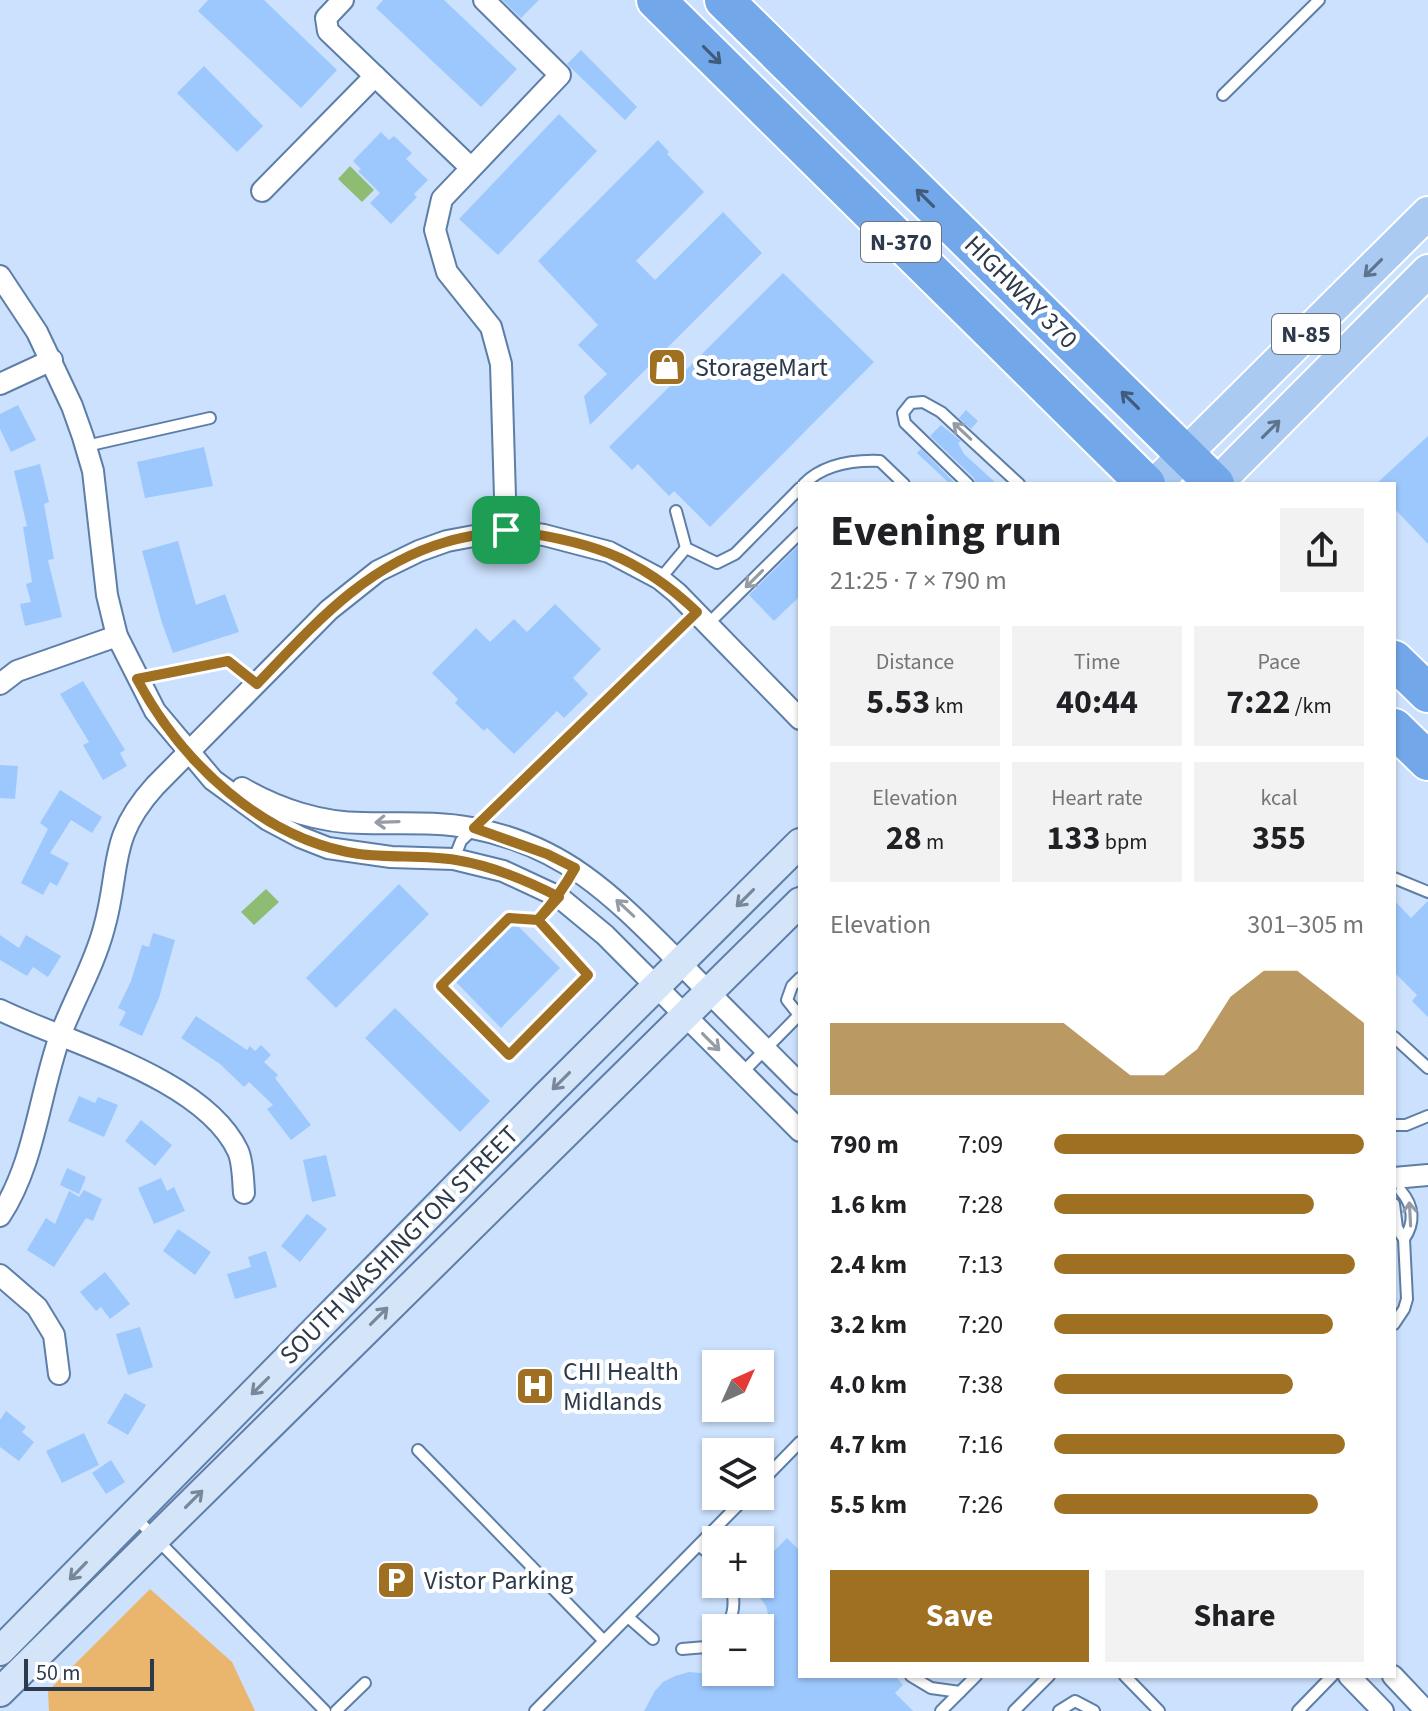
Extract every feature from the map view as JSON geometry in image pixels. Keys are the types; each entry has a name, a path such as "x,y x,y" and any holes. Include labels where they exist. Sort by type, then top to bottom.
{"highway":[{"name":"HIGHWAY 370","path":"656,0 890,230 1168,476 1203,482"},
{"name":"HIGHWAY 370","path":"724,0 1168,476"},
{"path":"1396,662 1428,693"},
{"path":"1396,688 1428,718"},
{"path":"1396,730 1428,761"}],"main road":[{"name":"N-85","path":"1168,476 1428,213"},
{"name":"N-85","path":"1217,482 1428,271"},
{"name":"SOUTH WASHINGTON STREET","path":"0,1651 798,845"},
{"path":"772,928 777,908 798,886"},
{"name":"SOUTH WASHINGTON STREET","path":"1,1688 707,990 798,904"}],"street":[{"path":"343,0 326,18 328,31 470,167"},
{"path":"484,0 560,75 442,199 435,230 447,272 491,327 501,364 506,530"},
{"path":"262,191 375,76"},
{"path":"0,276 29,318 52,360 86,446 93,471 107,595 117,636 155,711 213,780 245,804 300,837 328,848 357,853 454,859 503,871 559,897 605,935 798,1129"},
{"path":"0,384 52,360"},
{"path":"0,1216 22,1170 60,1035 95,956 105,925 113,871 124,830 142,800 189,752 329,610 378,571 447,541 506,530 574,541 609,552 660,579 798,717"},
{"path":"0,684 17,671 117,636"},
{"path":"189,752 263,800 295,812 361,824 439,823 474,828 547,854 575,868 614,897 798,1082"},
{"path":"0,1010 116,1059 177,1089 221,1124 239,1153 244,1193"},
{"path":"1399,1182 1428,1175"},
{"path":"0,1275 37,1307 54,1335 59,1374"},
{"path":"1351,1678 1383,1711"},
{"path":"1395,1678 1426,1711"}],"lane":[{"path":"1223,95 1319,0"},
{"path":"966,482 905,423 903,413 911,403 923,402 941,412 1017,482"},
{"path":"86,446 210,418"},
{"path":"806,482 814,474 834,465 862,460 880,461 902,482"},
{"path":"676,511 686,548 717,563 735,554 798,490"},
{"path":"454,859 461,841 474,828 702,618 798,535"},
{"path":"660,579 686,548"},
{"path":"137,679 228,661 257,684"},
{"path":"538,920 559,897 575,868"},
{"path":"1396,879 1428,892"},
{"path":"509,918 538,920 588,975 509,1055 441,986 509,918"},
{"path":"798,980 787,1000 798,1013"},
{"path":"742,1073 798,1017"},
{"path":"1396,1039 1428,1068"},
{"path":"1396,1125 1406,1125 1428,1116"},
{"path":"1399,1182 1411,1202 1411,1229 1404,1239"},
{"path":"1396,1220 1404,1239 1407,1299 1396,1321"},
{"path":"774,1469 798,1444"},
{"path":"418,1450 604,1641"},
{"path":"535,1711 733,1510"},
{"path":"133,1515 325,1711"},
{"path":"699,1545 702,1548"},
{"path":"628,1617 653,1639"},
{"path":"682,1649 702,1647"},
{"path":"914,1678 931,1688 960,1692"},
{"path":"941,1711 974,1678"},
{"path":"1014,1711 1047,1678"},
{"path":"1127,1678 1159,1711"},
{"path":"1298,1711 1330,1678"},
{"path":"336,1711 365,1683"},
{"path":"1059,1711 1075,1701 1094,1711"}],"shaded area":[{"path":"350,166 374,190 362,202 338,179"},
{"path":"266,889 279,902 254,925 241,912"},
{"path":"150,1589 232,1662 255,1711 49,1711 48,1691"}],"building":[{"path":"208,0 264,0 337,70 301,108 198,11"},
{"path":"383,0 444,0 517,69 481,107 376,8"},
{"path":"502,0 539,0 521,18"},
{"path":"581,50 637,107 625,120 567,64"},
{"path":"204,66 263,126 237,152 177,93"},
{"path":"559,114 597,151 498,255 459,219"},
{"path":"381,132 389,140 394,136 412,153 406,159 428,180 414,194 417,197 391,224 370,203 380,193 358,171 361,169 353,161"},
{"path":"658,140 669,152 667,154 704,192 636,261 655,280 723,212 762,253 590,425 584,396 607,374 578,345 598,325 538,261"},
{"path":"783,273 874,362 710,527 674,491 669,496 638,464 632,470 609,447"},
{"path":"18,405 36,440 11,452 0,429 0,414"},
{"path":"966,410 978,421 971,429 959,418"},
{"path":"941,425 961,441 958,443 964,454 995,482 975,482 930,436"},
{"path":"1428,436 1428,544 1396,510 1396,482 1378,482"},
{"path":"204,447 213,486 145,498 137,462"},
{"path":"921,449 954,482 948,482 917,453"},
{"path":"40,464 49,502 44,504 54,559 48,560 62,617 25,626 20,604 31,602 26,584 32,582 23,527 27,526 14,471"},
{"path":"178,541 196,605 225,594 239,632 173,653 142,551"},
{"path":"798,546 798,598 774,621 749,595"},
{"path":"555,604 601,649 573,678 588,694 564,718 557,711 514,754 455,703 458,699 432,673 476,628 490,642 514,619 527,632"},
{"path":"83,681 125,750 120,753 127,766 103,780 83,745 89,742 60,694"},
{"path":"0,765 18,766 15,799 0,798"},
{"path":"60,790 102,817 92,833 71,820 50,853 69,863 57,886 50,882 43,895 21,883 48,829 40,823"},
{"path":"399,884 429,914 336,1008 306,978"},
{"path":"1428,901 1428,1017 1412,1001 1417,995 1396,974 1396,902 1411,918"},
{"path":"512,926 519,927 560,968 501,1028 456,982"},
{"path":"153,933 175,940 159,998 142,1036 119,1025 126,1012 118,1008 131,981 142,945 149,947"},
{"path":"0,935 19,948 26,935 61,956 48,977 33,967 27,976 0,960"},
{"path":"395,1008 490,1101 460,1132 365,1038"},
{"path":"196,1016 247,1050 250,1046 255,1051 261,1045 271,1055 264,1062 278,1075 275,1078 311,1125 291,1140 267,1109 273,1105 249,1082 244,1087 220,1064 181,1038"},
{"path":"79,1096 95,1103 98,1097 118,1105 104,1137 68,1121"},
{"path":"141,1120 172,1145 155,1166 125,1141"},
{"path":"326,1155 336,1196 312,1202 303,1160"},
{"path":"67,1168 86,1177 79,1194 60,1185"},
{"path":"161,1178 167,1191 174,1187 185,1211 154,1224 138,1188"},
{"path":"84,1190 102,1199 93,1221 86,1218 54,1267 27,1250 46,1218 55,1224 69,1191 79,1197"},
{"path":"307,1214 327,1229 300,1262 281,1246"},
{"path":"178,1229 211,1252 195,1275 163,1251"},
{"path":"266,1251 277,1287 235,1299 227,1274 251,1267 248,1257"},
{"path":"105,1272 130,1304 110,1319 101,1307 96,1311 80,1292"},
{"path":"140,1327 153,1367 128,1375 116,1334"},
{"path":"125,1393 146,1405 128,1435 107,1423"},
{"path":"6,1411 26,1427 22,1432 34,1442 19,1461 0,1447 0,1420"},
{"path":"84,1433 99,1465 62,1483 46,1451"},
{"path":"111,1460 125,1482 106,1494 92,1473"},
{"path":"787,1538 798,1549 798,1678 897,1678 903,1685 895,1693 913,1711 644,1711 663,1682 689,1672 702,1673 702,1686 774,1686 774,1614 768,1614 760,1598 774,1598 774,1551"}],"place":[{"name":"StorageMart","path":"667,367"},
{"name":"CHI Health Midlands","path":"535,1386"},
{"name":"Vistor Parking","path":"396,1580"}],"route":[{"path":"506,530 447,541 378,571 329,610 257,684 228,661 137,679 155,711 213,780 268,820 300,837 328,848 357,853 454,859 503,871 559,897 538,920 509,918 441,986 509,1055 588,975 538,920 550,907 559,897 575,868 513,840 474,828 697,612 660,579 609,552 574,541 506,530"}]}
